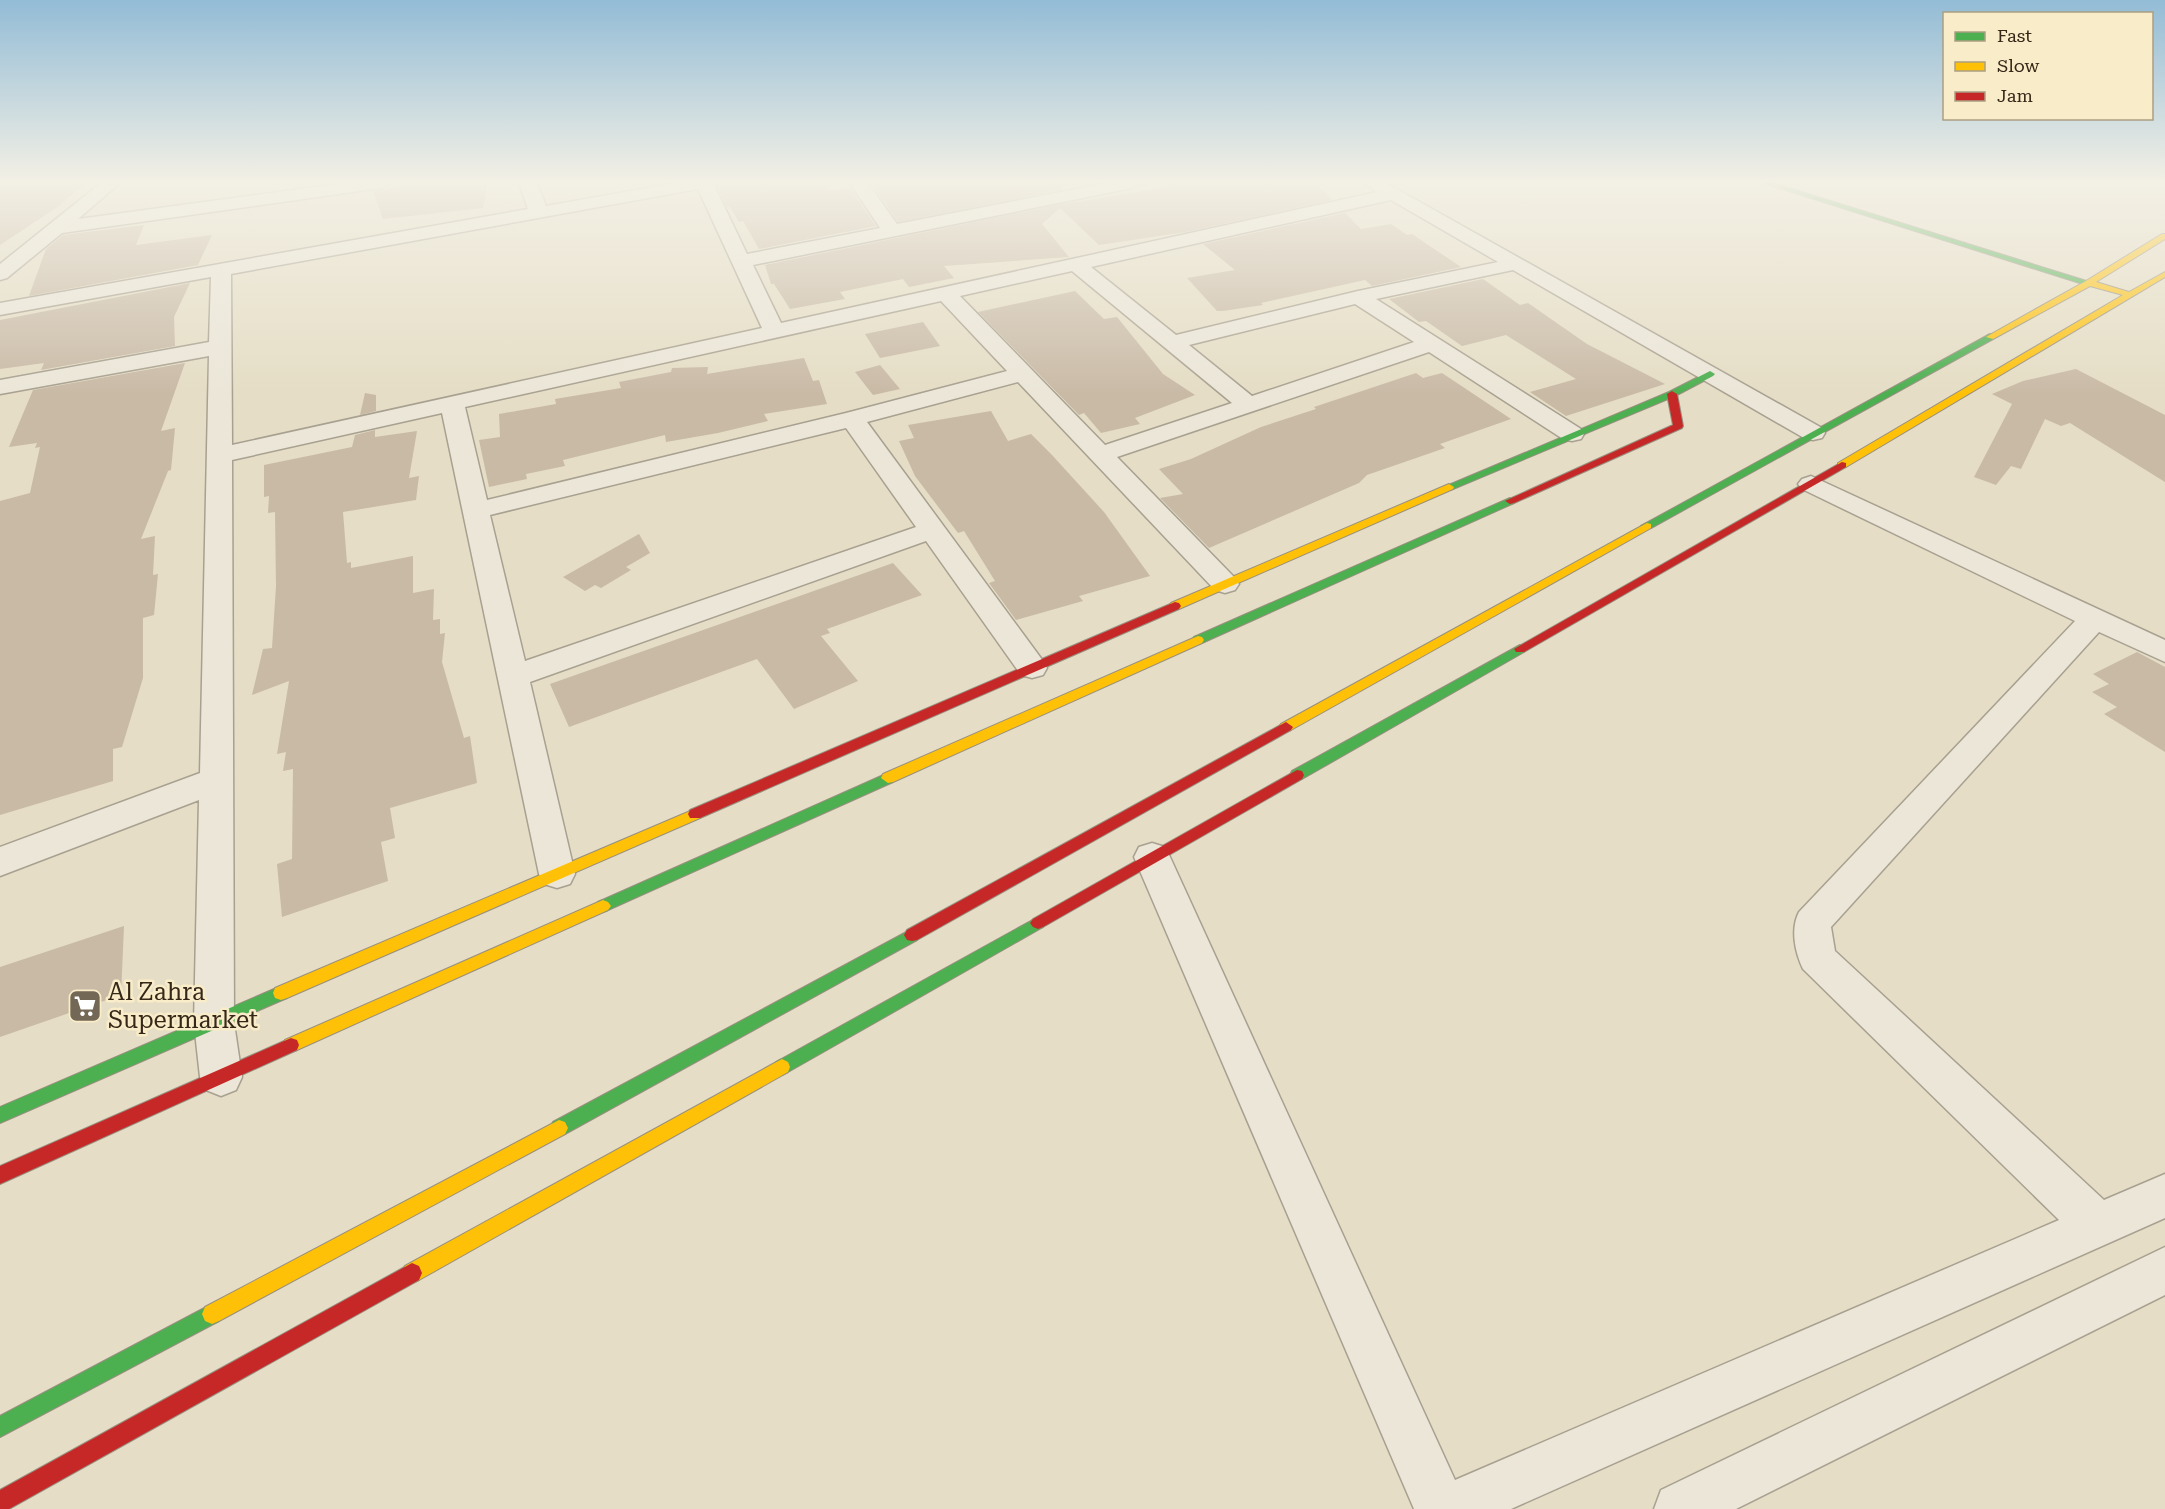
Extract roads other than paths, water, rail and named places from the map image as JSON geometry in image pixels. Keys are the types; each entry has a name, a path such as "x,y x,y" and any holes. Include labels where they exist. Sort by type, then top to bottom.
{"main road":[{"path":"1994,253 2154,302"},
{"path":"0,1427 420,1204 1082,842 1813,433 2089,283 2137,253"},
{"path":"0,1502 891,1006 1811,484 2165,274"},
{"path":"0,1115 1572,434 1672,394 1710,374"},
{"path":"0,1175 1678,426 1672,394"}],"street":[{"path":"0,274 25,253"},
{"path":"0,309 304,253"},
{"path":"737,253 775,333"},
{"path":"741,261 779,253"},
{"path":"219,455 1131,253"},
{"path":"1497,253 1813,433"},
{"path":"1172,344 1358,297 1515,264"},
{"path":"1076,266 1249,405"},
{"path":"221,268 214,780 214,1023 221,1077"},
{"path":"946,294 1225,584"},
{"path":"1358,297 1572,434"},
{"path":"1099,455 1431,344"},
{"path":"0,387 219,347"},
{"path":"475,511 852,419 1022,374"},
{"path":"452,404 557,874"},
{"path":"852,419 1032,668"},
{"path":"1811,484 2165,652"},
{"path":"512,677 932,530"},
{"path":"2095,618 1812,923 1817,958 2098,1226"},
{"path":"0,862 214,780"},
{"path":"1152,857 1441,1509"},
{"path":"1450,1509 2165,1196"},
{"path":"1680,1509 2165,1270"}],"place":[{"name":"Al Zahra Supermarket","path":"85,1006"}]}
